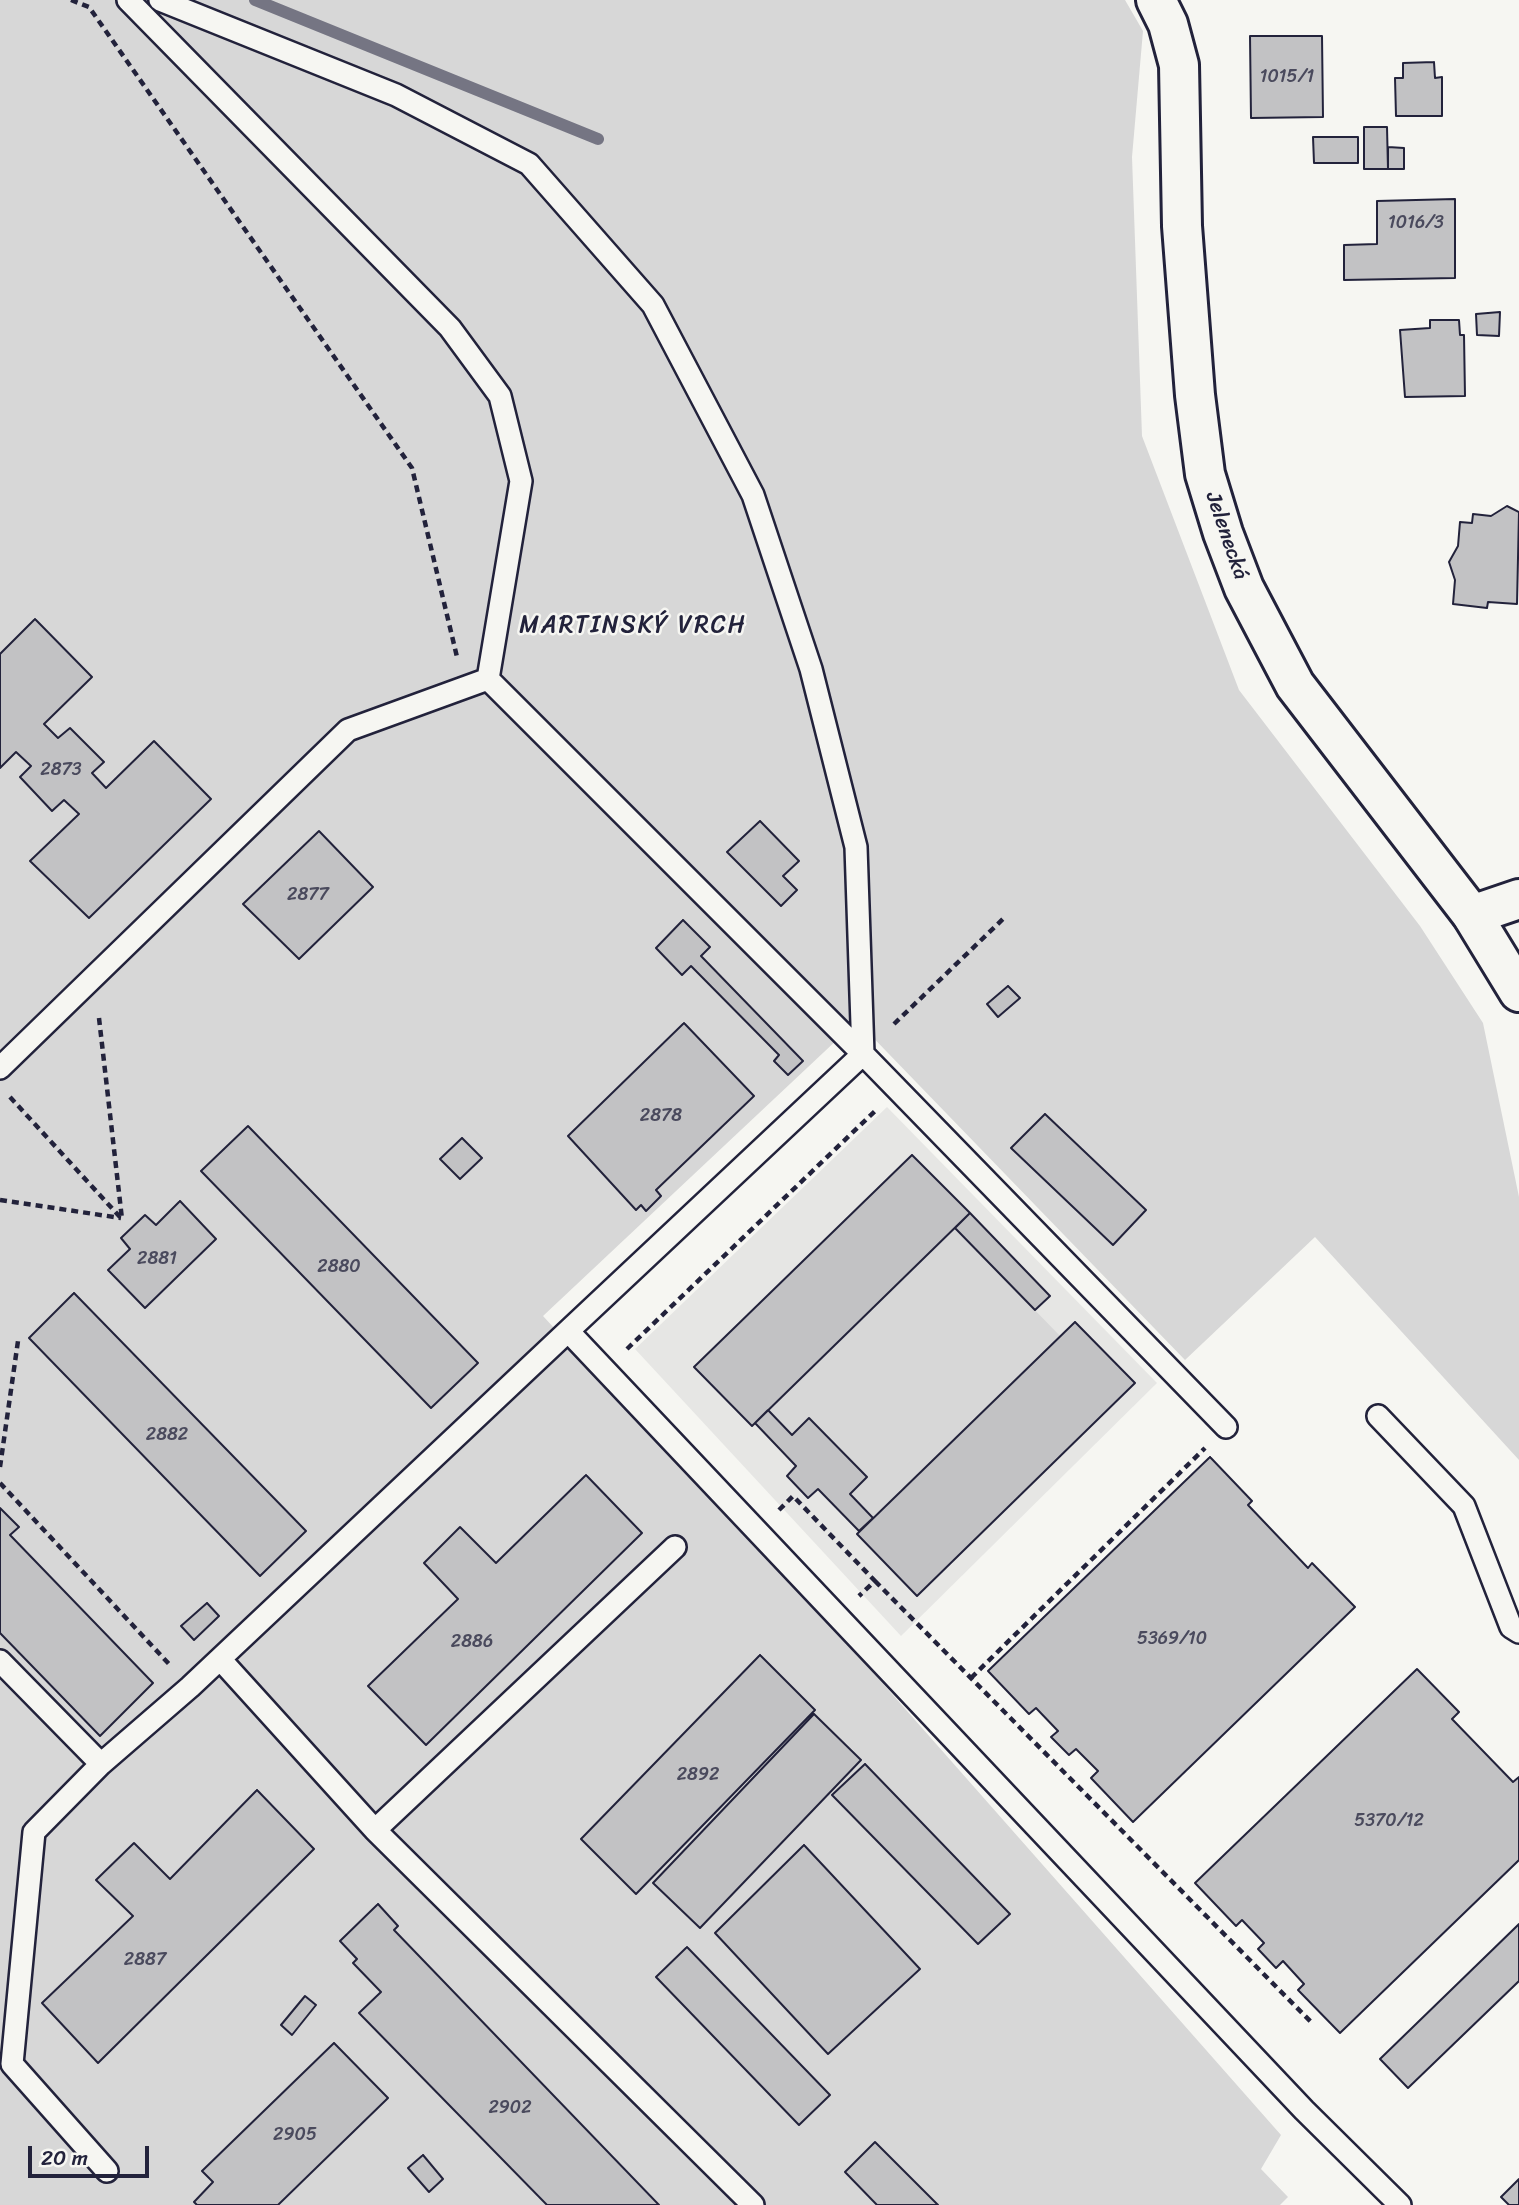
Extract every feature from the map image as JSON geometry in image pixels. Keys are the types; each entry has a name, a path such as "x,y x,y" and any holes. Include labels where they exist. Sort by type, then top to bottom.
{"street":[{"name":"Jelenecká","path":"1156,0 1168,24 1179,65 1182,226 1195,395 1205,474 1223,533 1244,588 1295,685 1472,915 1519,992"},
{"path":"1472,915 1519,899"}],"lane":[{"path":"128,0 450,328 500,396 522,481 488,679"},
{"path":"160,0 396,95 529,164 653,305 753,495 811,669 856,847 863,1054"},
{"path":"0,1068 348,730 488,679"},
{"path":"488,679 863,1054 1226,1427"},
{"path":"107,2171 12,2064 34,1832 101,1764 190,1687 863,1054"},
{"path":"568,1331 1304,2110 1399,2205"},
{"path":"1378,1416 1464,1506 1511,1627 1519,1632"},
{"path":"376,1830 675,1547"},
{"path":"220,1659 376,1830 753,2205"},
{"path":"0,1661 101,1764"}],"path":[{"path":"71,0 89,7 412,468 464,688"},
{"path":"863,1054 1003,919"},
{"path":"94,978 122,1219"},
{"path":"636,1359 626,1349 882,1104 846,1069"},
{"path":"9,1096 122,1219"},
{"path":"0,1200 122,1219"},
{"path":"0,1467 18,1340"},
{"path":"971,1678 1226,1427"},
{"path":"0,1483 190,1687"},
{"path":"769,1501 778,1511 793,1496 1313,2024"},
{"path":"838,1616 875,1581"}],"shaded area":[{"path":"0,0 1125,0 1143,31 1132,157 1142,436 1239,690 1420,926 1483,1023 1519,1197 1519,1460 1315,1237 1185,1360 857,1021 543,1316 870,1669 1281,2135 1261,2169 1288,2197 1280,2205 0,2205"},
{"path":"887,1107 1157,1383 901,1636 635,1349"},
{"path":"955,1228 1060,1336 873,1518 850,1494 867,1477 810,1418 792,1435 768,1410"}],"building":[{"path":"1250,36 1322,36 1323,117 1251,118"},
{"path":"1434,62 1435,78 1442,77 1442,116 1396,116 1395,78 1403,78 1403,63"},
{"path":"1364,127 1387,127 1388,169 1364,169"},
{"path":"1313,137 1358,137 1358,163 1314,163"},
{"path":"1388,147 1404,148 1404,169 1388,169"},
{"path":"1455,199 1455,278 1344,280 1344,245 1377,244 1377,201"},
{"path":"1500,312 1499,336 1477,335 1476,314"},
{"path":"1430,320 1459,320 1460,335 1464,335 1465,396 1405,397 1400,330 1430,328"},
{"path":"1507,506 1519,512 1517,604 1488,602 1487,608 1453,604 1455,580 1449,562 1458,546 1460,522 1472,523 1473,514 1491,516"},
{"path":"35,619 92,677 44,724 58,738 70,728 104,762 92,773 106,788 154,741 211,799 89,918 30,861 79,814 64,800 52,811 20,777 31,766 16,752 0,768 0,654"},
{"path":"760,821 799,861 783,876 797,890 781,906 727,852"},
{"path":"319,831 373,887 299,959 243,904"},
{"path":"683,920 710,947 701,956 803,1061 788,1075 774,1061 779,1055 691,966 682,975 656,948"},
{"path":"1008,986 1020,998 998,1017 987,1004"},
{"path":"684,1023 754,1096 656,1190 661,1196 646,1211 641,1205 636,1210 568,1136"},
{"path":"1045,1114 1146,1210 1113,1245 1011,1148"},
{"path":"248,1126 478,1363 431,1408 201,1171"},
{"path":"462,1138 482,1158 460,1179 440,1159"},
{"path":"912,1155 970,1213 752,1426 694,1367"},
{"path":"180,1201 216,1239 145,1308 108,1270 130,1249 121,1238 145,1215 156,1225"},
{"path":"970,1213 1050,1296 1035,1310 955,1228"},
{"path":"74,1293 306,1531 260,1576 29,1338"},
{"path":"1075,1322 1135,1383 917,1596 857,1534"},
{"path":"768,1410 792,1435 809,1418 867,1477 850,1494 873,1518 859,1531 818,1489 808,1498 787,1476 796,1466 755,1423"},
{"path":"1210,1457 1252,1501 1248,1505 1308,1568 1312,1563 1355,1607 1133,1822 1091,1778 1098,1771 1076,1749 1069,1755 1051,1737 1058,1731 1036,1708 1029,1714 988,1671"},
{"path":"586,1475 642,1533 426,1745 368,1686 458,1599 424,1563 460,1527 496,1563"},
{"path":"0,1508 19,1527 10,1535 153,1683 100,1736 0,1633"},
{"path":"207,1603 219,1616 194,1640 181,1626"},
{"path":"760,1655 815,1710 636,1894 581,1839"},
{"path":"1417,1669 1459,1712 1452,1719 1513,1782 1519,1777 1519,1860 1340,2033 1298,1990 1304,1984 1283,1961 1276,1968 1258,1949 1264,1943 1242,1920 1236,1926 1195,1883"},
{"path":"814,1714 861,1760 700,1928 653,1883"},
{"path":"865,1764 1010,1914 978,1944 832,1795"},
{"path":"257,1790 314,1849 98,2063 42,2003 133,1916 96,1880 134,1843 170,1879"},
{"path":"804,1845 920,1969 828,2054 715,1933"},
{"path":"378,1904 398,1926 394,1930 659,2205 547,2205 359,2013 381,1992 353,1963 357,1959 340,1941"},
{"path":"1519,1924 1519,1981 1408,2088 1380,2059"},
{"path":"687,1947 830,2095 799,2125 656,1977"},
{"path":"305,1996 316,2005 292,2035 281,2025"},
{"path":"334,2043 388,2098 278,2205 197,2205 194,2202 213,2182 202,2171"},
{"path":"875,2142 938,2205 877,2205 845,2172"},
{"path":"423,2155 443,2179 429,2192 408,2168"},
{"path":"1519,2179 1519,2205 1509,2205 1501,2197"}],"waterway":[{"path":"255,0 598,139"}],"district":[{"name":"MARTINSKÝ VRCH","path":"633,626"}]}
